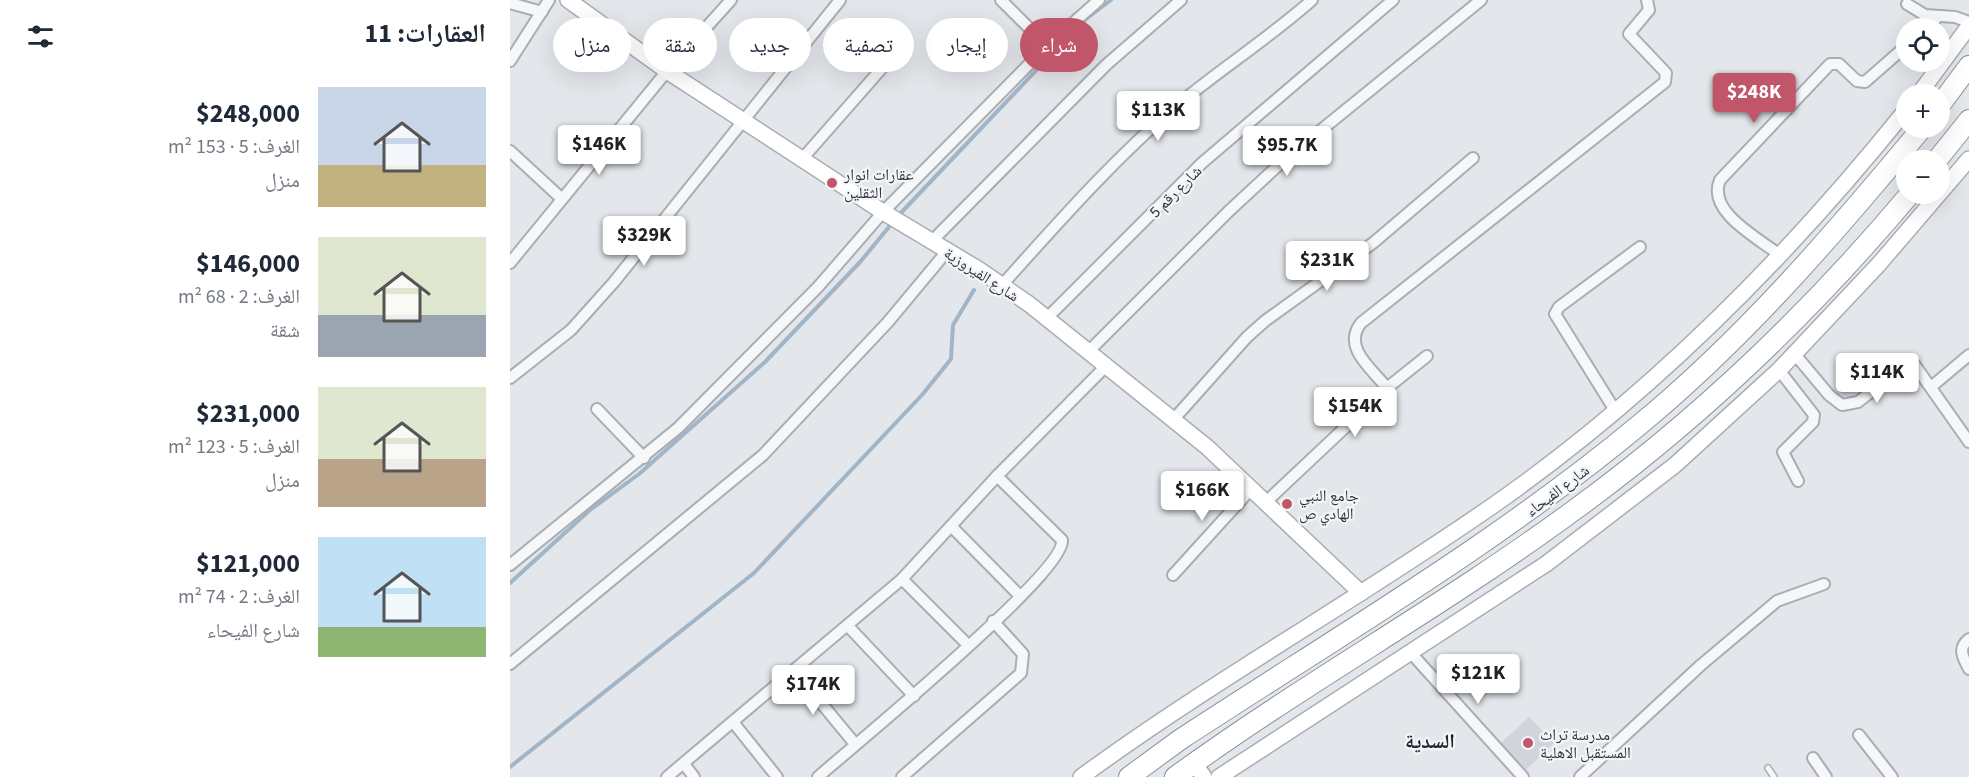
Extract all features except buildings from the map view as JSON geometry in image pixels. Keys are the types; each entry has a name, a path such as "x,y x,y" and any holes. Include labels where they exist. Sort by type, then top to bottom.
{"highway":[{"path":"1950,92 1969,66"},
{"path":"1947,150 1966,131"},
{"name":"شارع الفيحاء","path":"1129,777 1181,739 1514,522 1640,424 1717,354 1846,219 1914,138"},
{"name":"شارع الفيحاء","path":"1175,777 1199,770 1376,645 1530,542 1617,478 1741,373 1818,297 1901,204"},
{"path":"1361,622 1376,645"}],"street":[{"path":"510,62 549,0"},
{"name":"شارع الفيروزية","path":"568,0 643,54"},
{"path":"715,18 731,0"},
{"path":"510,378 571,330 614,282 840,0"},
{"path":"1001,0 1020,19"},
{"path":"1079,18 1099,0"},
{"path":"932,241 1106,65 1181,0"},
{"path":"1002,285 1095,182 1175,107 1272,35 1312,0"},
{"name":"شارع رقم 5","path":"1046,319 1202,164 1393,0"},
{"path":"1089,351 1229,211 1283,161 1481,0"},
{"path":"1387,388 1354,347 1353,338 1361,323 1665,82 1666,73 1629,34 1649,10 1647,0"},
{"path":"510,3 542,12"},
{"path":"1907,4 1925,15 1955,17 1969,24 1926,84"},
{"path":"1781,256 1724,211 1717,193 1720,180 1830,64 1839,64 1857,81 1865,82 1896,55"},
{"path":"512,255 562,199 666,72"},
{"name":"شارع الفيروزية","path":"669,72 892,217 1002,285 1107,365 1173,420 1267,501 1361,594"},
{"path":"802,158 878,72"},
{"path":"510,565 678,428 818,287 892,217 1023,72"},
{"path":"1081,777 1167,718 1361,594 1500,501 1616,412 1703,334 1781,256 1855,174 1896,123"},
{"path":"510,151 562,199"},
{"path":"1173,420 1264,321 1373,243 1473,158"},
{"path":"1219,777 1546,564 1675,465 1779,370 1793,352 1879,264 1969,159"},
{"path":"1616,412 1555,314 1559,307 1640,247"},
{"path":"510,664 763,455 888,322 948,250"},
{"path":"1793,352 1829,396 1842,405 1858,402 1908,363 1914,364 1969,442"},
{"path":"1931,387 1969,355"},
{"path":"1267,501 1387,388 1427,356"},
{"path":"667,777 902,579 997,476 1107,365"},
{"path":"1779,370 1814,415 1814,422 1783,453 1798,481"},
{"path":"597,409 644,458"},
{"path":"818,777 914,696 1020,596 1059,553 1062,540 997,476"},
{"path":"1173,575 1252,488"},
{"path":"1500,501 1514,522"},
{"path":"951,526 1020,596"},
{"path":"1530,542 1546,564"},
{"path":"902,579 968,645"},
{"path":"1581,777 1701,665 1777,601 1824,584"},
{"path":"902,777 1021,673 1023,654 993,621"},
{"path":"848,626 914,696"},
{"path":"1969,639 1962,645 1961,651 1969,669"},
{"path":"1411,653 1523,777"},
{"path":"794,670 855,744"},
{"path":"1167,718 1181,739"},
{"path":"733,722 777,777"},
{"path":"1859,735 1892,777"},
{"path":"1813,758 1826,777"},
{"path":"684,764 694,777"}],"lane":[{"path":"1768,768 1774,777"}],"shaded area":[{"name":"مدرسة تراث المستقبل الاهلية","path":"1529,717 1554,743 1526,770 1501,743"}],"waterway":[{"path":"898,216 1082,22 1111,0"},
{"path":"510,583 590,510 639,474 765,362 861,261 893,222"},
{"path":"510,767 754,573 922,395 951,359 953,325 974,290"}],"place":[{"name":"عقارات انوار الثقلين","path":"832,183"},
{"name":"جامع النبي الهادي ص","path":"1287,504"},
{"name":"مدرسة تراث المستقبل الاهلية","path":"1528,743"}],"district":[{"name":"السدية","path":"1430,741"}]}
